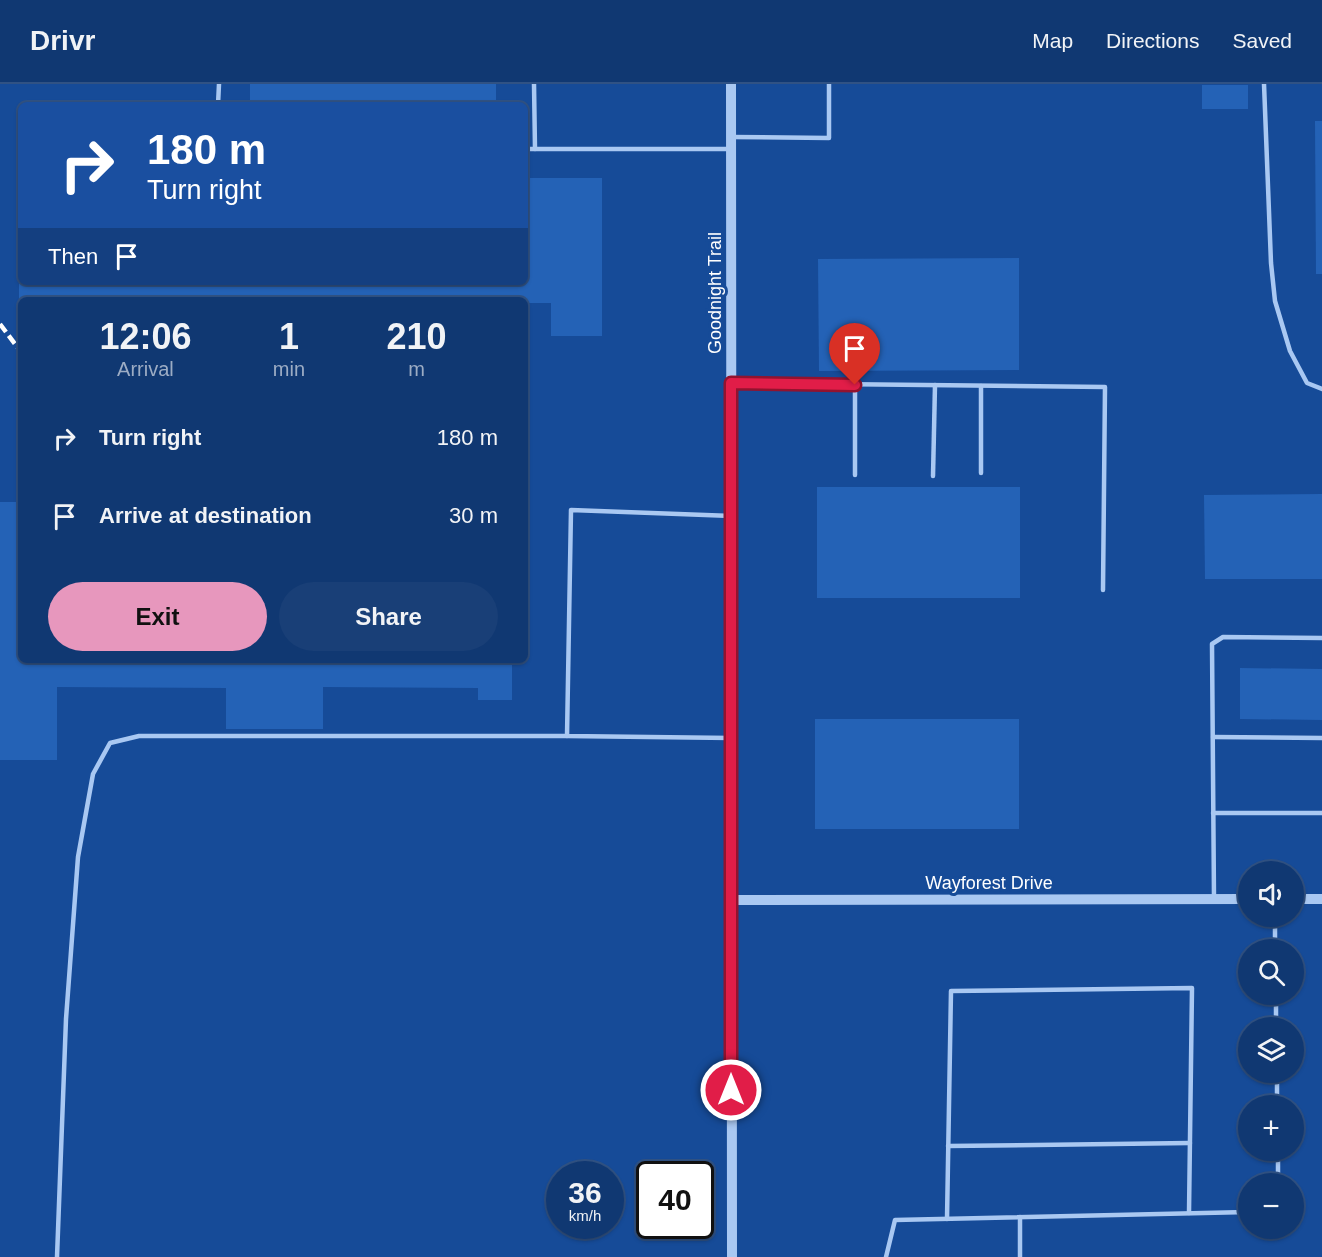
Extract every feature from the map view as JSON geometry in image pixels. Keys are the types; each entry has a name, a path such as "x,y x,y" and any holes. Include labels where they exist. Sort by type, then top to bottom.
{"street":[{"name":"Goodnight Trail","path":"731,84 732,1257"},
{"name":"Wayforest Drive","path":"730,900 1238,899"},
{"path":"1304,899 1322,899"}],"lane":[{"path":"218,102 219,84"},
{"path":"534,84 535,149"},
{"path":"528,149 829,138 829,84"},
{"path":"1264,84 1275,301 1294,359 1307,383 1322,389"},
{"path":"731,383 1105,387 1103,590"},
{"path":"855,385 855,475"},
{"path":"933,476 935,385"},
{"path":"981,386 981,473"},
{"path":"567,736 571,510 732,516"},
{"path":"1214,899 1212,644 1223,637 1322,638"},
{"path":"57,1257 66,1018 78,857 93,774 110,743 138,736 731,738"},
{"path":"1213,737 1322,738"},
{"path":"1213,813 1322,813"},
{"path":"948,1219 951,992 1192,988 1189,1213"},
{"path":"948,1146 1190,1143"},
{"path":"886,1257 895,1220 1238,1212"},
{"path":"1020,1217 1020,1257"}],"building":[{"path":"250,84 496,84 496,102 250,102"},
{"path":"1202,85 1248,85 1248,109 1202,109"},
{"path":"1315,121 1322,121 1322,274 1316,274"},
{"path":"528,178 602,178 602,336 551,336 551,303 528,303 528,297 19,297 19,285 528,285"},
{"path":"1019,258 1019,370 819,371 818,259"},
{"path":"817,487 1020,487 1020,598 817,598"},
{"path":"1322,494 1322,579 1205,579 1204,495"},
{"path":"0,502 18,502 18,663 512,663 512,700 478,700 478,688 323,687 323,729 226,729 226,688 57,687 57,760 0,760"},
{"path":"1240,668 1322,669 1322,720 1240,719"},
{"path":"815,719 1019,719 1019,829 815,829"}],"railway":[{"path":"0,324 18,348"}],"route":[{"path":"731,1090 731,383 855,385"}]}
